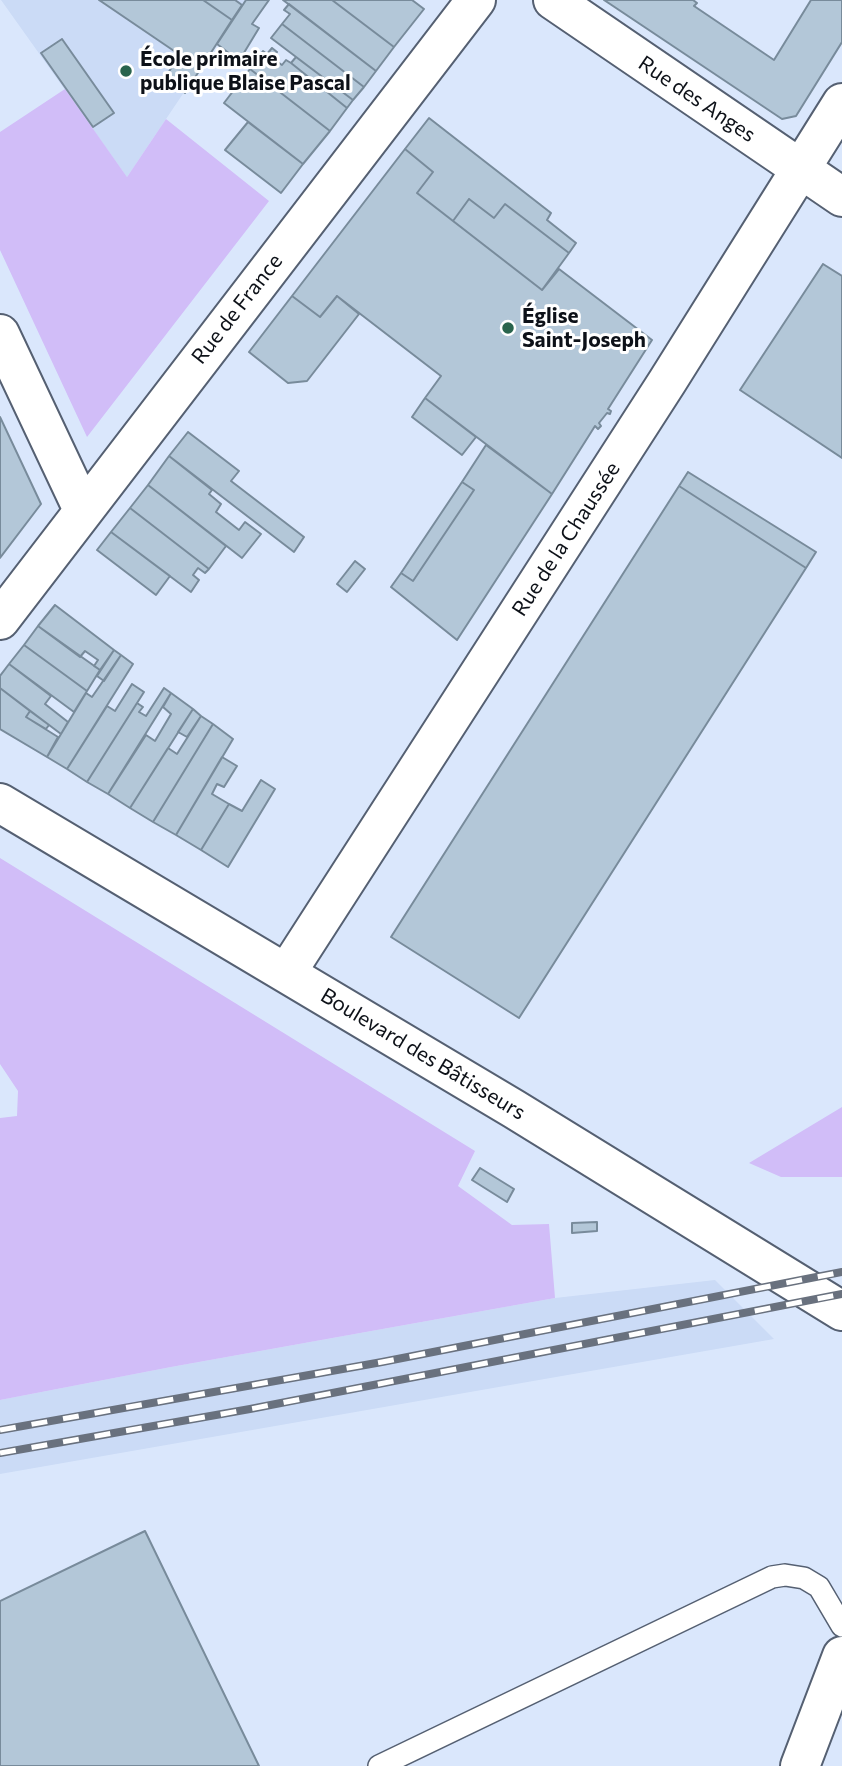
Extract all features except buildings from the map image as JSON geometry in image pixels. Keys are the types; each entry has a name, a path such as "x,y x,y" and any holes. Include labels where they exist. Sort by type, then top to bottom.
{"street":[{"name":"Rue de France","path":"0,620 476,0"},
{"name":"Rue des Anges","path":"553,0 842,197"},
{"name":"Rue de la Chaussée","path":"287,972 660,394 842,103"},
{"path":"0,334 83,510"},
{"name":"Boulevard des Bâtisseurs","path":"0,803 287,972 842,1311"},
{"path":"800,1766 842,1656"}],"lane":[{"path":"379,1766 772,1577 785,1575 804,1578 819,1587 842,1626"}],"shaded area":[{"name":"École primaire publique Blaise Pascal","path":"1,0 246,0 127,177"},
{"path":"65,89 127,177 166,119 269,201 87,437 0,250 0,132"},
{"path":"0,858 475,1151 458,1186 512,1225 549,1224 555,1298 0,1400 0,1118 17,1116 18,1091 0,1064"},
{"path":"842,1107 842,1177 781,1177 749,1163"},
{"path":"715,1280 774,1339 0,1474 0,1400 555,1298"}],"railway":[{"path":"0,1430 382,1362 842,1272"},
{"path":"0,1453 250,1409 842,1294"}],"place":[{"name":"École primaire publique Blaise Pascal","path":"126,71"},
{"name":"Église Saint-Joseph","path":"508,328"}]}
